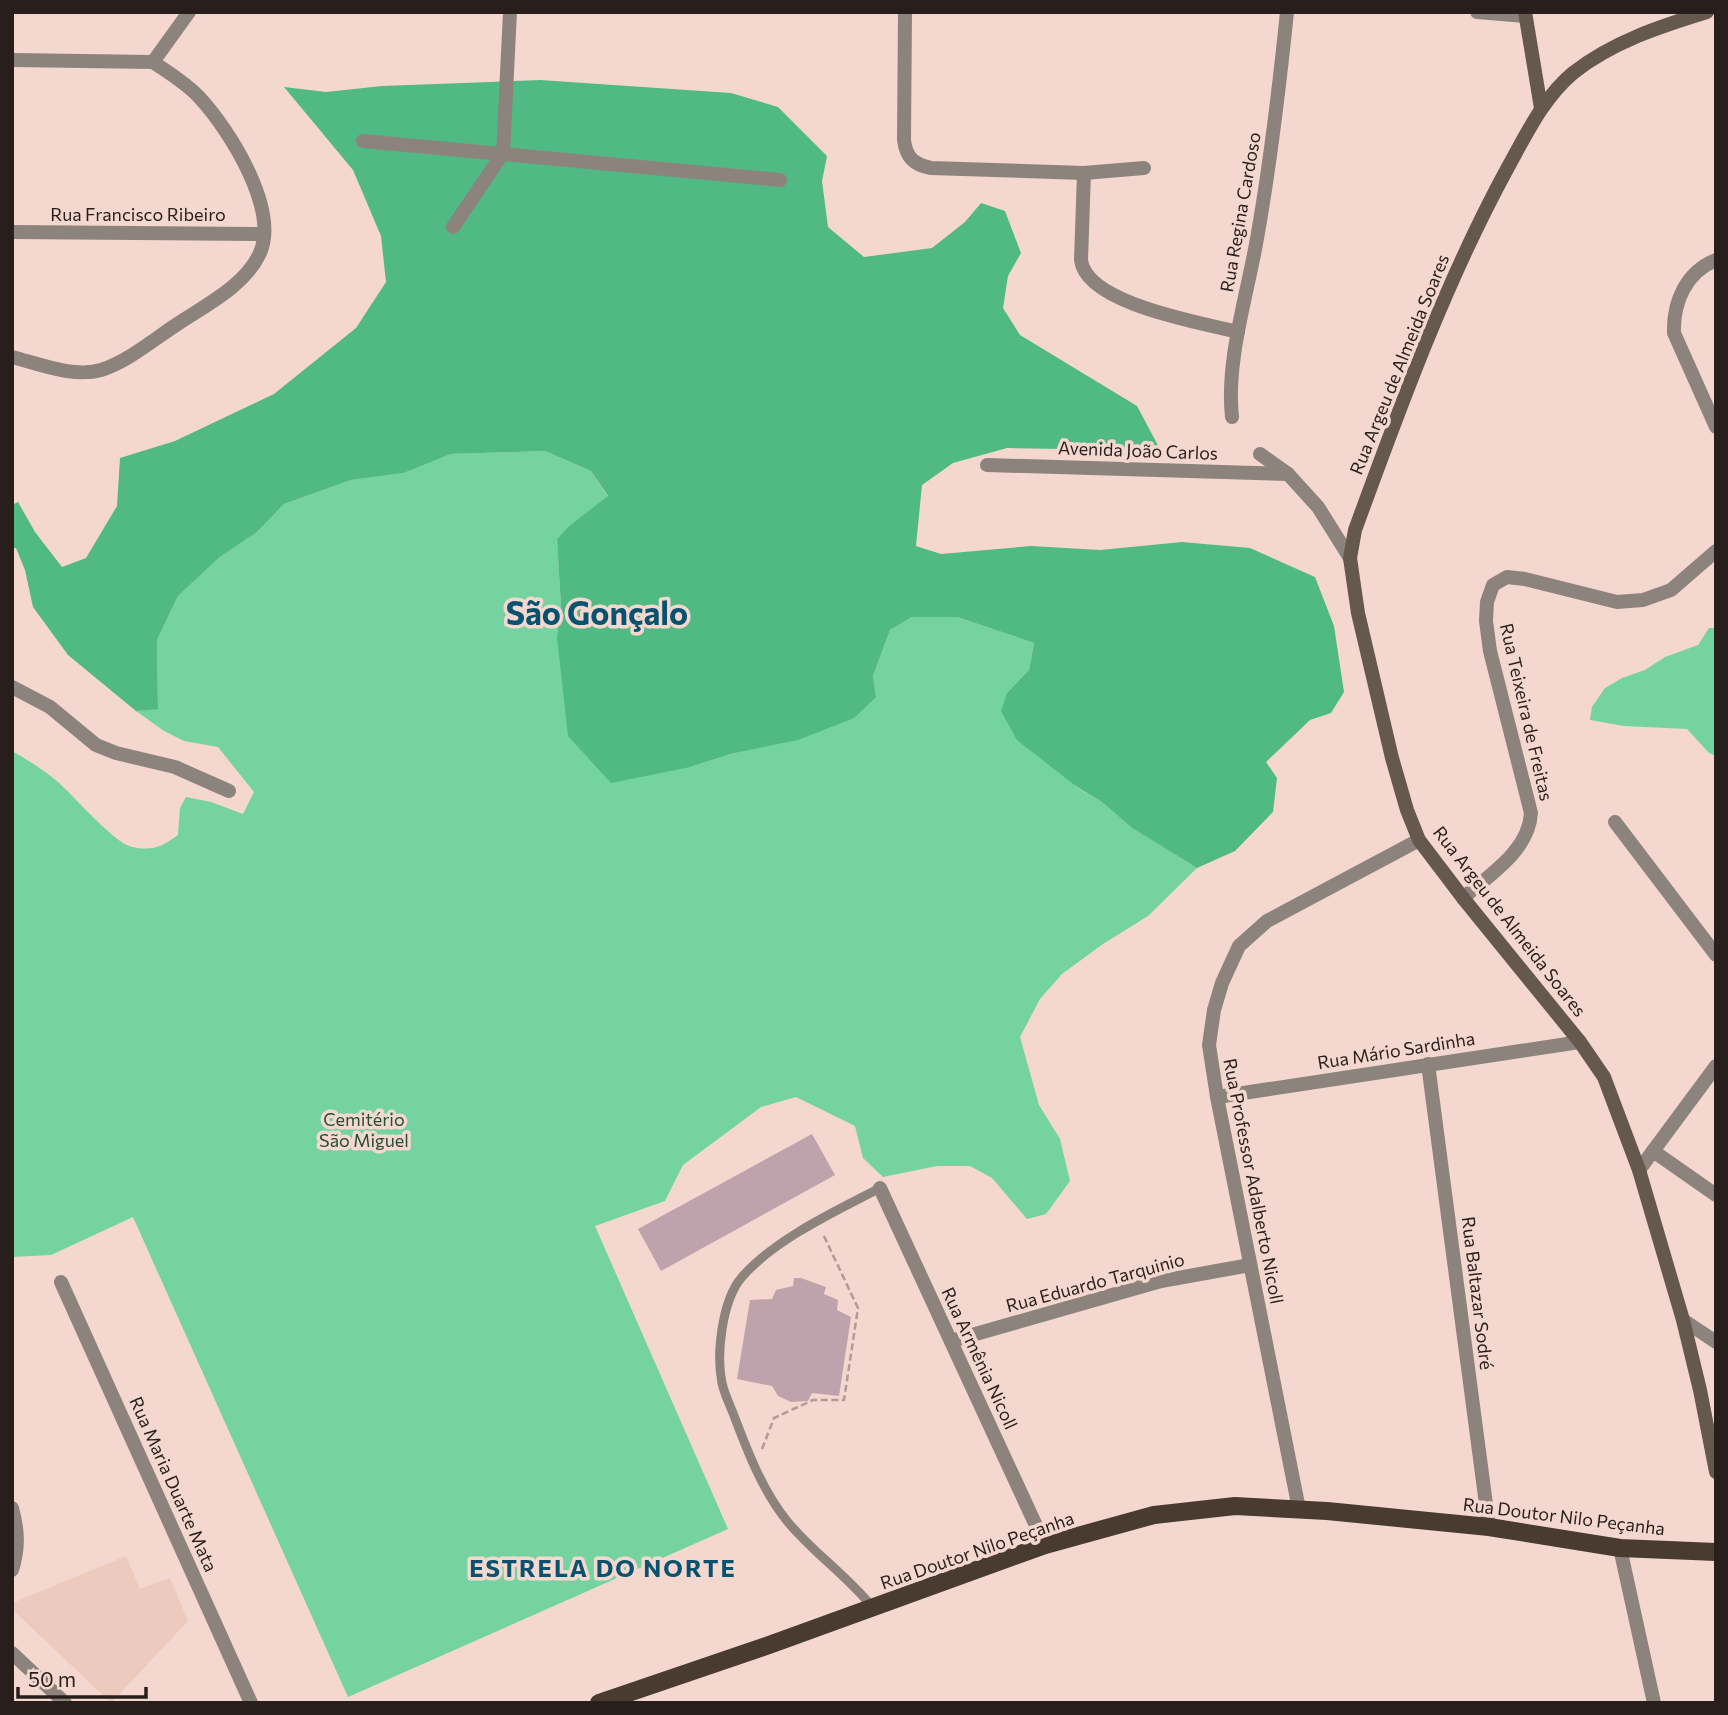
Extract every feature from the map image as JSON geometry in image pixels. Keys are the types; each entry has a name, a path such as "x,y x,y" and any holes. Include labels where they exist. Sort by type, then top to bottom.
{"main road":[{"name":"Rua Doutor Nilo Peçanha","path":"599,1703 874,1608 1045,1545 1154,1515 1235,1506 1299,1509 1489,1527 1620,1548 1716,1552"}],"street":[{"path":"153,62 189,12"},
{"path":"453,227 503,153 510,12"},
{"path":"905,12 904,140 909,158 919,166 1084,173 1144,168"},
{"name":"Rua Regina Cardoso","path":"1232,417 1230,404 1238,332 1276,114 1287,12"},
{"path":"1477,12 1525,14 1541,108"},
{"name":"Rua Argeu de Almeida Soares","path":"1707,12 1661,26 1610,50 1573,74 1541,108 1483,213 1444,299 1359,518 1350,558 1358,613 1392,758 1419,839 1463,898 1580,1042 1604,1077 1618,1107 1682,1320 1700,1390 1716,1472"},
{"path":"12,60 153,62 179,79 200,97 243,159 261,204 264,234 259,254 242,278 219,297 118,362 99,371 69,371 12,358"},
{"path":"363,141 780,180"},
{"path":"1084,173 1081,260 1090,278 1132,305 1238,332"},
{"name":"Rua Francisco Ribeiro","path":"12,233 264,234"},
{"path":"1716,260 1690,276 1678,299 1673,318 1674,333 1716,427"},
{"path":"1260,454 1288,474 1318,507 1350,558"},
{"name":"Avenida João Carlos","path":"988,465 1288,474"},
{"name":"Rua Teixeira de Freitas","path":"1463,898 1511,854 1525,839 1530,827 1531,813 1490,650 1486,621 1487,602 1493,585 1507,577 1617,601 1643,600 1671,590 1716,551"},
{"path":"12,687 50,707 96,744 116,753 175,767 229,791"},
{"path":"1615,822 1716,955"},
{"name":"Rua Professor Adalberto Nicoll","path":"1299,1509 1217,1097 1209,1045 1214,1010 1222,983 1239,946 1267,921 1419,839"},
{"name":"Rua Mário Sardinha","path":"1217,1097 1580,1042"},
{"name":"Rua Baltazar Sodré","path":"1428,1064 1489,1527"},
{"path":"1639,1170 1716,1066"},
{"path":"1653,1152 1716,1195"},
{"name":"Rua Armênia Nicoll","path":"880,1188 1045,1545"},
{"name":"Rua Eduardo Tarquinio","path":"951,1341 1161,1281 1250,1265"},
{"name":"Rua Maria Duarte Mata","path":"61,1282 251,1703"},
{"path":"1682,1320 1716,1342"},
{"path":"12,1508 17,1526 17,1552 12,1570"},
{"path":"1620,1548 1654,1703"},
{"path":"12,1653 65,1703"}],"lane":[{"path":"874,1608 857,1588 787,1521 755,1467 722,1383 720,1344 727,1307 741,1278 764,1256 817,1221 880,1188"}],"path":[{"path":"755,1467 774,1418 814,1400 844,1400 858,1308 817,1221"}],"shaded area":[{"path":"126,1556 140,1589 170,1578 188,1621 111,1703 12,1609 12,1603"}],"green space":[{"path":"540,80 731,93 778,107 827,156 822,181 828,227 864,257 932,248 965,222 981,203 1005,211 1021,253 1008,276 1003,308 1020,335 1137,406 1161,451 1104,453 1007,448 953,463 922,485 916,546 941,554 1031,546 1100,550 1182,542 1250,548 1315,577 1334,626 1344,692 1331,713 1310,720 1266,762 1277,778 1273,812 1235,851 1197,868 1132,828 1102,802 1077,787 1017,740 1001,711 1007,693 1029,670 1034,643 957,617 912,617 890,630 873,676 876,697 854,718 798,740 734,753 690,767 611,783 568,736 557,637 561,606 557,539 569,526 608,496 591,471 545,451 451,454 404,473 351,480 284,504 257,532 220,557 178,596 157,640 158,709 136,711 68,655 33,607 25,570 16,548 12,548 12,505 18,502 35,532 62,567 86,558 117,506 120,458 175,441 274,394 356,328 386,282 381,236 353,170 284,87 326,92 382,86"},
{"name":"Cemitério São Miguel","path":"545,451 591,471 608,497 569,526 557,539 561,606 557,637 690,767 734,753 876,697 873,676 890,630 912,617 957,617 1034,643 1029,670 1007,693 1076,787 1102,802 1132,828 1197,868 1148,916 1062,974 1040,999 1020,1037 1039,1105 1060,1139 1070,1181 1046,1214 1027,1219 992,1178 970,1166 937,1166 883,1177 863,1158 855,1126 796,1097 761,1107 683,1165 665,1201 595,1226 728,1529 348,1697 133,1217 51,1255 12,1257 12,751 53,778 115,837 132,847 157,847 178,835 180,808 186,797 211,802 243,814 254,792 218,747 184,741 164,731 136,711 158,708 157,640 178,596 220,557 257,532 284,504 351,480 404,473 451,454"},
{"path":"1709,628 1716,628 1716,756 1709,753 1687,729 1624,726 1590,720 1592,707 1605,688 1622,678 1645,670 1665,657 1698,645"}],"building":[{"path":"812,1134 835,1175 661,1271 638,1229"},
{"path":"794,1278 826,1287 824,1294 838,1300 837,1310 851,1317 839,1396 812,1393 808,1401 791,1402 778,1396 772,1386 737,1379 750,1300 772,1299 776,1290 793,1286"}],"district":[{"name":"São Gonçalo","path":"597,612"},
{"name":"ESTRELA DO NORTE","path":"603,1567"}]}
